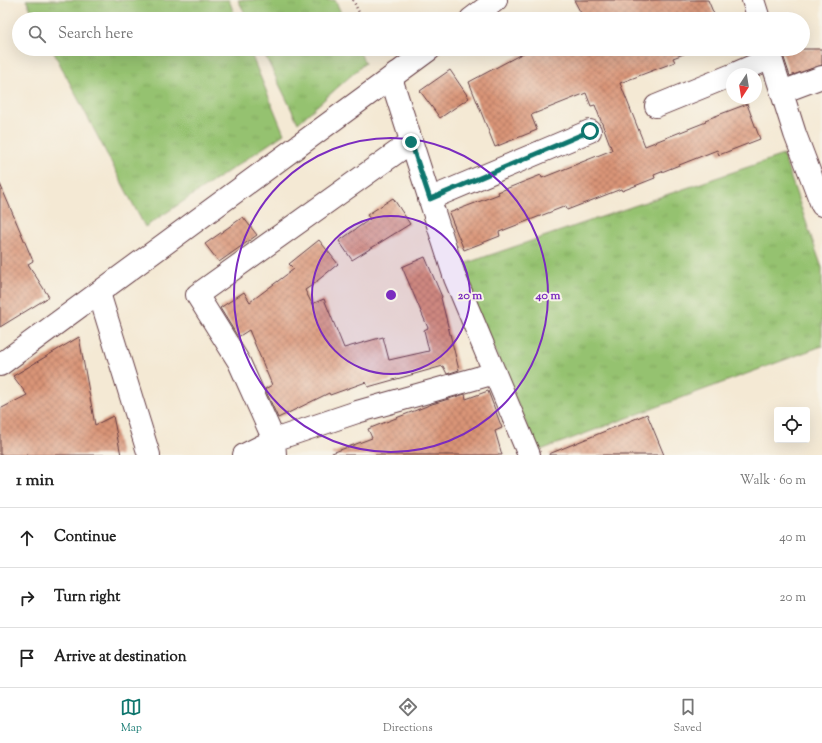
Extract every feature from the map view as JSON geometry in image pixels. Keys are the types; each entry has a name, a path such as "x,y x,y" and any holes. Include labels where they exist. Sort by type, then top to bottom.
{"street":[{"path":"480,12 496,0"},
{"path":"753,0 757,12"},
{"path":"0,366 421,56"},
{"path":"744,68 766,56"},
{"path":"771,56 795,134 822,205"},
{"path":"656,106 726,77"},
{"path":"782,92 822,77"},
{"path":"391,78 455,278 529,455"},
{"path":"430,199 590,131"},
{"path":"275,447 238,362 197,295 411,142"},
{"path":"99,293 148,455"},
{"path":"244,455 275,447 357,412 495,373"}],"path":[{"path":"353,0 359,12"}],"green space":[{"path":"26,0 229,0 233,12 32,12"},
{"path":"238,0 335,0 341,12 244,12"},
{"path":"56,56 252,56 284,134 145,227"},
{"path":"265,56 362,56 365,63 298,123"},
{"path":"783,155 822,268 822,346 538,451 458,266"}],"building":[{"path":"574,0 708,0 713,12 580,12"},
{"path":"810,49 822,49 822,65 790,76 783,56 810,56"},
{"path":"518,56 678,56 673,58 675,62 620,83 645,146 747,104 760,139 719,155 717,150 654,175 655,178 622,191 621,189 567,210 566,206 499,232 500,236 464,250 449,213 499,194 498,192 541,175 542,178 612,150 595,105 591,106 586,93 531,115 537,130 495,147 469,82"},
{"path":"450,70 469,98 440,118 420,91"},
{"path":"0,184 33,261 28,264 49,297 0,327"},
{"path":"393,198 410,224 352,260 339,241 370,219 367,215"},
{"path":"243,217 257,235 219,262 205,244"},
{"path":"319,240 338,264 305,290 312,304 324,299 344,348 383,337 389,360 429,351 424,330 428,328 402,267 425,257 442,297 441,298 459,370 447,374 443,366 368,387 366,382 330,395 329,393 278,418 265,389 272,385 249,330 238,337 220,308 244,292 250,302 294,269 289,264"},
{"path":"79,337 95,425 113,416 121,455 0,455 0,409 27,395 13,376"},
{"path":"488,391 502,428 495,431 502,455 332,455 332,453 372,438 368,429 432,404 465,394 466,399"},
{"path":"647,414 664,455 549,455 549,454"}],"route":[{"path":"411,142 430,199 590,131"}]}
